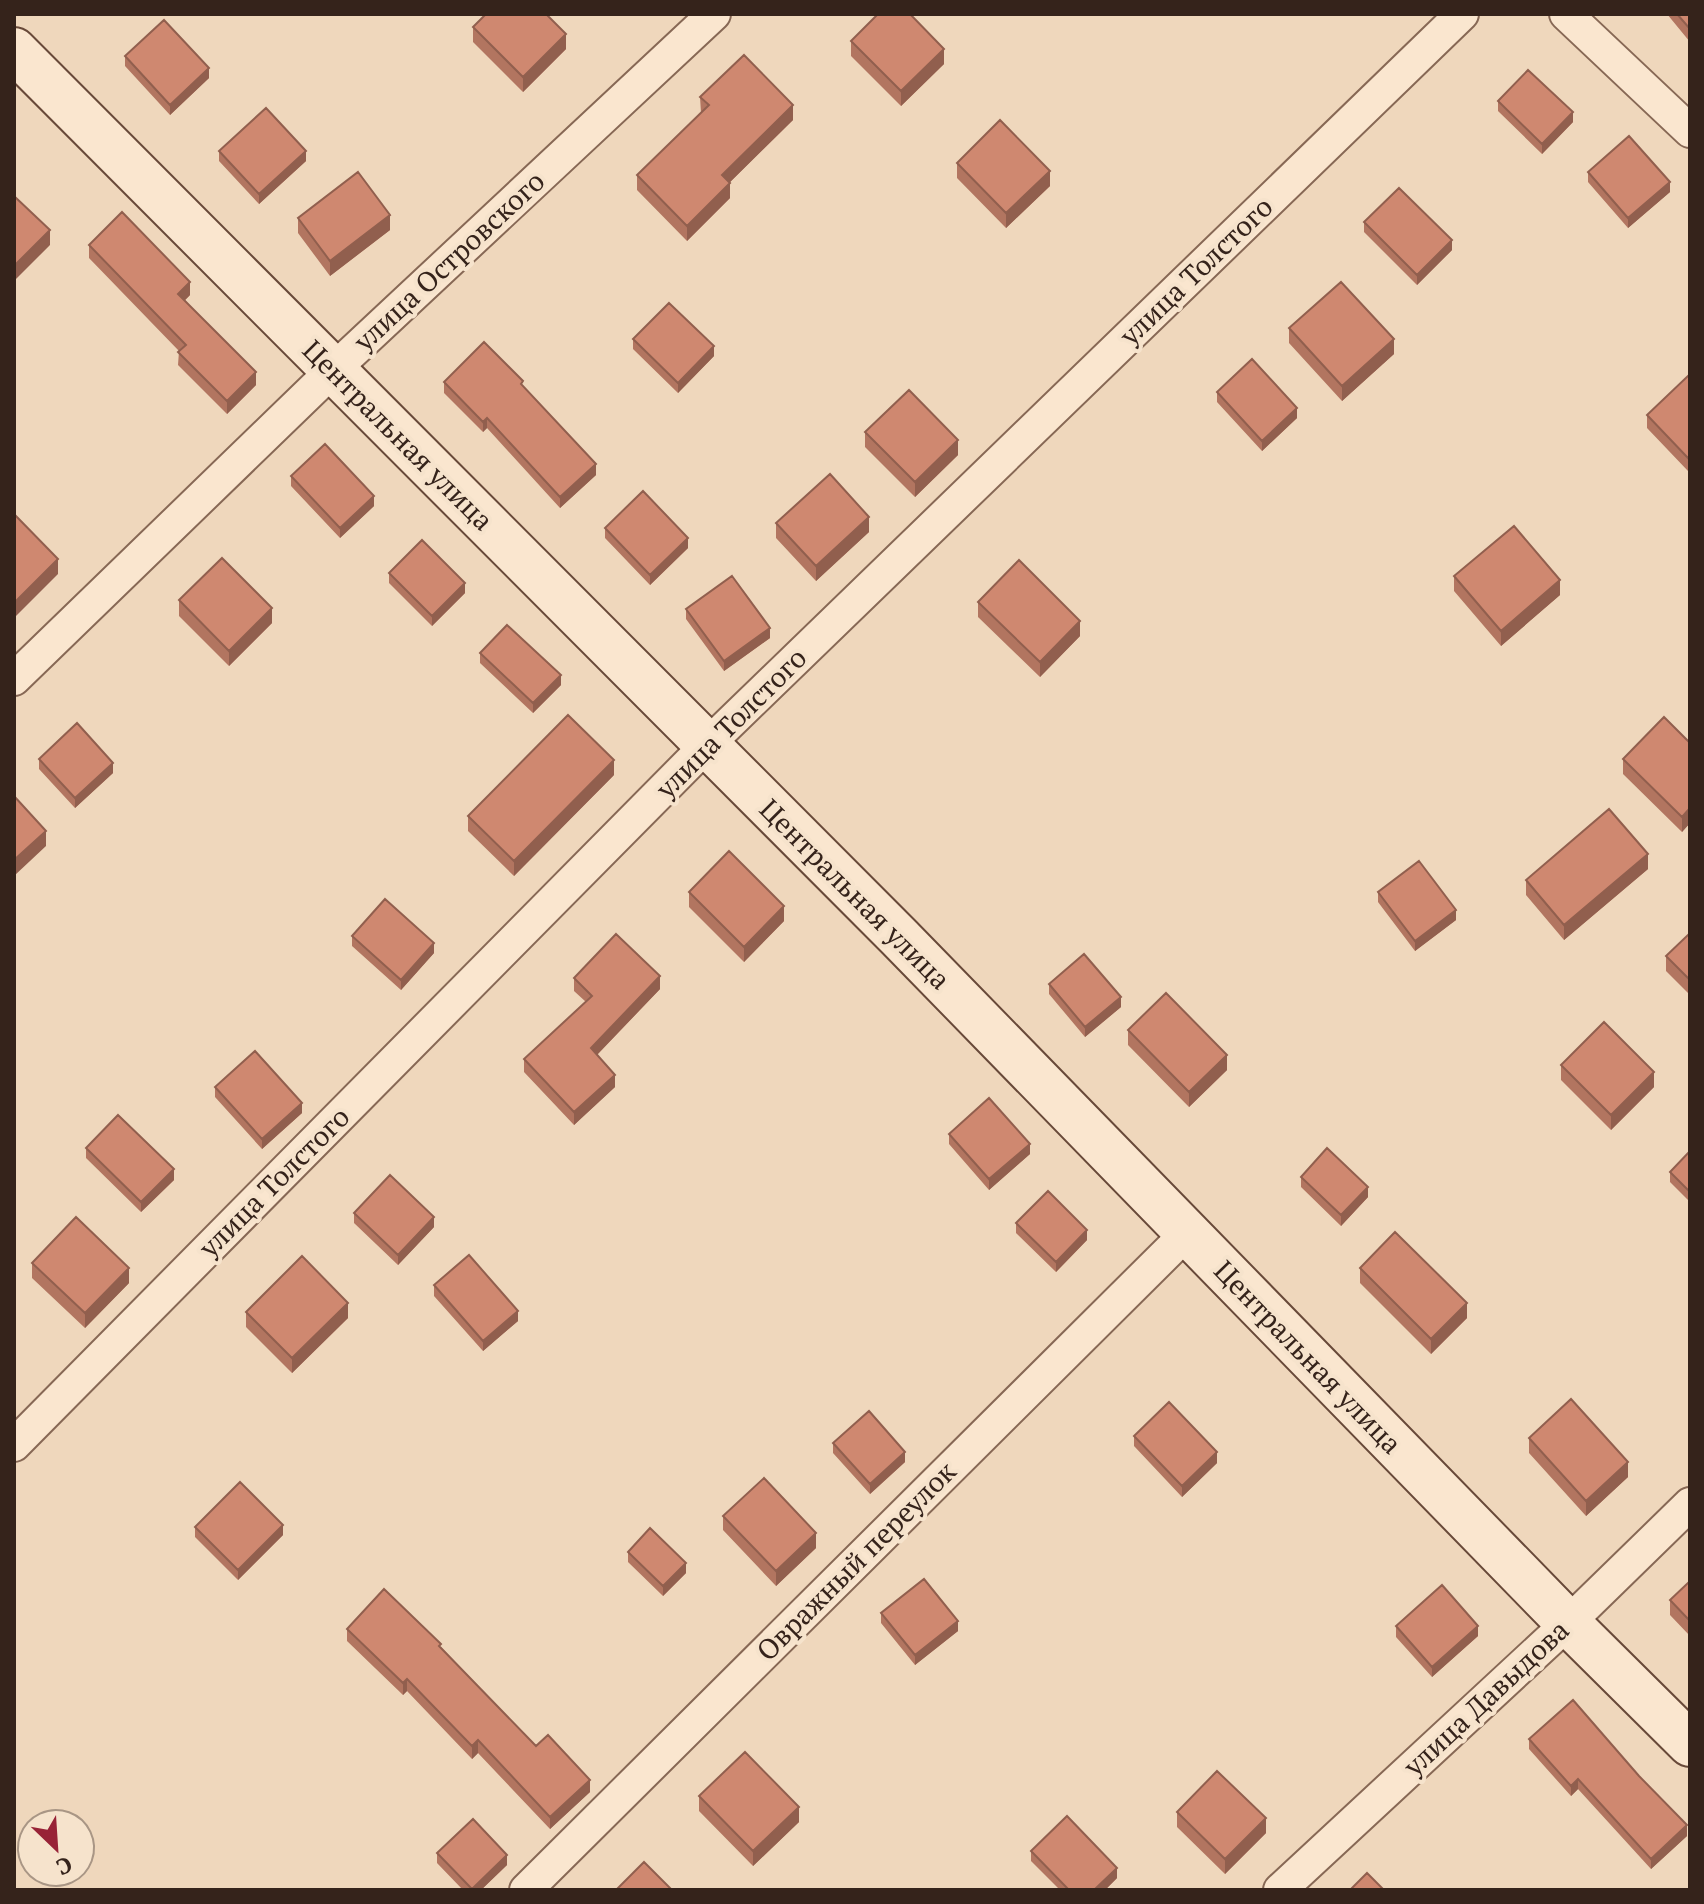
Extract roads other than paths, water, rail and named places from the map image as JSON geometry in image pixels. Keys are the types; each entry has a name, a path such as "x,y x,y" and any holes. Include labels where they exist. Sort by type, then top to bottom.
{"street":[{"name":"улица Островского","path":"14,679 333,370 714,14"},
{"name":"улица Толстого","path":"14,1445 707,745 1462,14"},
{"path":"1566,14 1690,131"},
{"name":"Центральная улица","path":"14,50 707,745 1690,1744"},
{"name":"Овражный переулок","path":"526,1890 1187,1233"},
{"name":"улица Давыдова","path":"1280,1890 1568,1623 1690,1504"}]}
